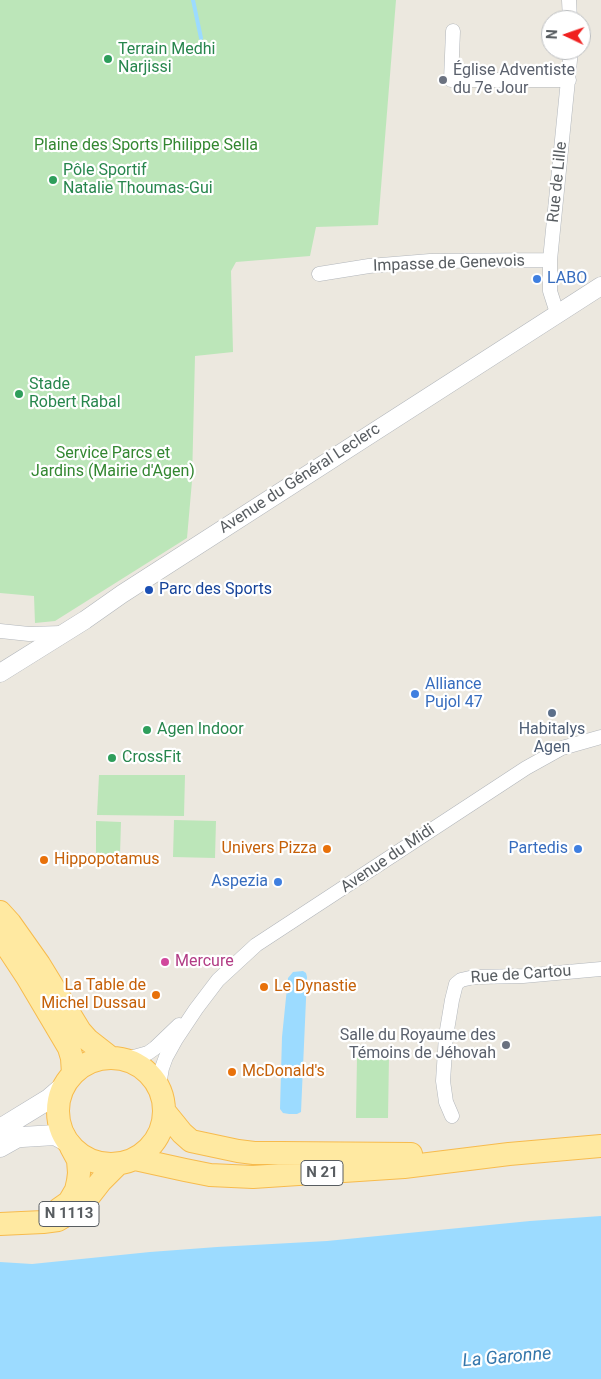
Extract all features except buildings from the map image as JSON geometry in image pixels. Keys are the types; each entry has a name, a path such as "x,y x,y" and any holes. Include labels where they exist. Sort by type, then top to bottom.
{"main road":[{"path":"0,912 40,964 80,1031 88,1040 117,1059 138,1065 148,1071 159,1085 163,1095 165,1112 163,1124 147,1150 126,1161 101,1163 85,1158 55,1135 16,1138 0,1148"},
{"path":"0,936 28,977 69,1048 72,1058 69,1080 59,1099 57,1113 60,1128 68,1144"},
{"path":"0,1130 49,1098 84,1065 89,1062 117,1059"},
{"name":"N 21","path":"165,1112 191,1141 254,1153 509,1154"},
{"name":"N 1113","path":"0,1223 44,1215 60,1209 69,1202 76,1190 79,1173 78,1160 68,1144"},
{"path":"509,1154 601,1146"},
{"name":"N 21","path":"126,1161 210,1175 253,1177 404,1167 509,1154"},
{"name":"N 1113","path":"0,1223 58,1220 87,1199 102,1181 126,1161"}],"street":[{"path":"453,31 451,80 568,80"},
{"name":"Rue de Lille","path":"556,313 550,291 550,260 570,60"},
{"name":"Impasse de Genevois","path":"319,274 378,265 421,262 550,260"},
{"name":"Avenue du Général Leclerc","path":"0,673 556,313 601,286"},
{"path":"0,631 29,634 62,633"},
{"name":"Avenue du Midi","path":"159,1085 166,1057 196,1009 218,980 262,941 526,768 562,748 601,737"},
{"name":"Rue de Cartou","path":"452,1116 446,1102 442,1081 446,1036 456,984 461,980 474,978 601,969"},
{"name":"Avenue du Midi","path":"117,1059 148,1053 196,1009"}],"green space":[{"name":"Plaine des Sports Philippe Sella","path":"0,0 396,0 378,225 316,227 310,256 236,262 231,271 233,352 195,356 192,481 187,538 55,621 35,623 34,596 0,593"},
{"path":"99,775 185,775 184,816 97,815"},
{"path":"174,820 216,821 215,858 173,857"},
{"path":"96,821 121,822 120,855 96,854"},
{"path":"357,1056 389,1056 388,1118 356,1118"}],"water":[{"path":"303,971 307,977 301,1112 289,1114 283,1113 280,1109 282,1037 288,978 293,972"},
{"name":"La Garonne","path":"601,1216 601,1379 0,1379 0,1262 32,1264 150,1252 327,1241"}],"waterway":[{"path":"193,0 201,38"}],"place":[{"name":"Terrain Medhi Narjissi","path":"108,59"},
{"name":"Église Adventiste du 7e Jour","path":"443,80"},
{"name":"Pôle Sportif Natalie Thoumas-Gui","path":"53,180"},
{"name":"LABO","path":"537,279"},
{"name":"Stade Robert Rabal","path":"19,394"},
{"name":"Parc des Sports","path":"149,590"},
{"name":"Alliance Pujol 47","path":"415,694"},
{"name":"Habitalys Agen","path":"552,713"},
{"name":"Agen Indoor","path":"147,730"},
{"name":"CrossFit","path":"112,758"},
{"name":"Univers Pizza","path":"327,849"},
{"name":"Partedis","path":"578,849"},
{"name":"Hippopotamus","path":"44,860"},
{"name":"Aspezia","path":"278,882"},
{"name":"Mercure","path":"165,962"},
{"name":"Le Dynastie","path":"264,987"},
{"name":"La Table de Michel Dussau","path":"156,995"},
{"name":"Salle du Royaume des Témoins de Jéhovah","path":"506,1045"},
{"name":"McDonald's","path":"232,1072"}],"park label":[{"name":"Service Parcs et Jardins (Mairie d'Agen)","path":"113,463"}]}
